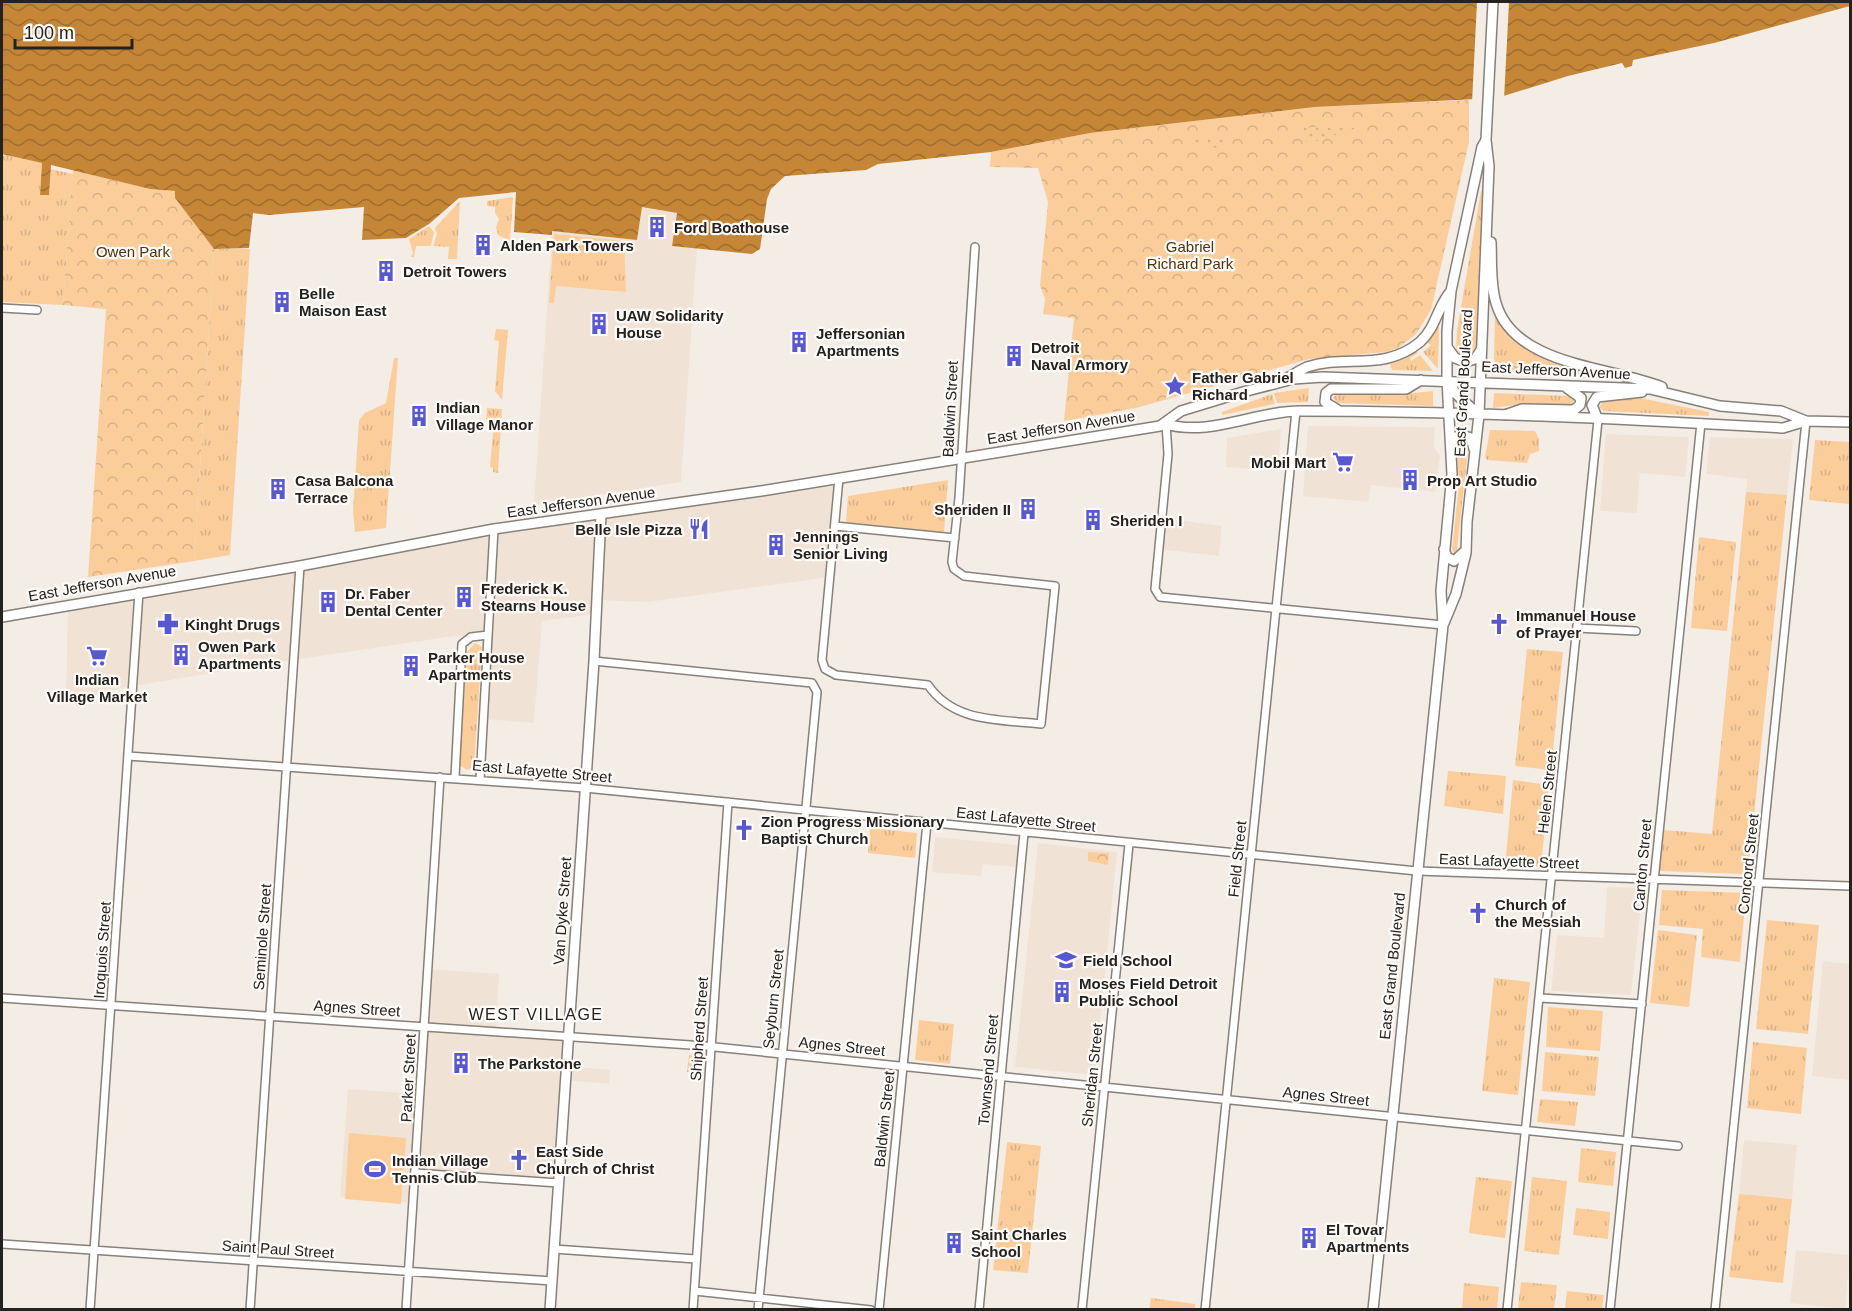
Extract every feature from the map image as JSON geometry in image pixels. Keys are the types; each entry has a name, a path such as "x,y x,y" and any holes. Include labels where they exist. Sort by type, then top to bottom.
{"main road":[{"name":"East Grand Boulevard","path":"1443,625 1461,577 1479,415 1490,166 1486,140 1493,2"},
{"name":"East Grand Boulevard","path":"1373,1310 1443,625 1441,591 1452,474 1449,452 1447,380 1451,291 1482,147 1486,140"},
{"path":"1489,190 1493,290 1503,319 1518,338 1549,356 1644,380 1695,400"},
{"path":"1279,382 1308,367 1378,361 1405,352 1427,334 1442,302 1451,291"},
{"path":"1447,347 1455,358 1465,362 1475,358 1481,351"},
{"name":"East Jefferson Avenue","path":"1166,424 1181,411 1279,382 1323,377 1650,389 1720,406 1781,411 1806,421"},
{"path":"1341,412 1325,402 1326,393 1331,389 1406,389 1421,380"},
{"path":"1447,380 1479,415"},
{"path":"1503,416 1522,409 1570,410 1578,408 1581,398 1575,392 1559,385"},
{"path":"1598,420 1592,405 1597,398 1626,396 1650,389"},
{"name":"East Jefferson Avenue","path":"2,616 300,566 494,530 839,478 1166,424 1186,430 1296,411 1479,415 1783,428 1806,421 1851,422"},
{"path":"1449,452 1454,439 1462,435 1473,441 1474,455"},
{"name":"Van Dyke Street","path":"550,1310 602,514"},
{"path":"1444,549 1447,557 1456,561 1463,555 1465,545"}],"street":[{"name":"Baldwin Street","path":"835,526 822,660 825,669 836,675 928,685 944,704 968,716 1041,724 1055,586 969,577 957,572 952,562 962,458 961,431 975,247"},
{"path":"2,308 37,310"},
{"name":"Field Street","path":"1204,1310 1296,411"},
{"name":"Helen Street","path":"1507,1310 1598,420"},
{"name":"Concord Street","path":"1715,1310 1806,421"},
{"name":"Canton Street","path":"1610,1310 1701,423"},
{"path":"1166,424 1168,454 1155,589 1157,595 1163,598 1443,625"},
{"path":"839,478 835,526 955,538"},
{"path":"480,780 494,530"},
{"name":"Seminole Street","path":"250,1310 300,566"},
{"name":"Iroquois Street","path":"90,1310 139,592"},
{"path":"1576,628 1636,631"},
{"path":"455,777 462,644 468,638 489,635"},
{"name":"Seyburn Street","path":"594,662 812,683 817,692 758,1310"},
{"name":"East Lafayette Street","path":"128,756 455,777 585,788 1417,871 1851,886"},
{"name":"Parker Street","path":"406,1310 440,777"},
{"name":"Shipherd Street","path":"694,1291 728,802"},
{"name":"Baldwin Street","path":"879,1310 927,823"},
{"name":"Townsend Street","path":"979,1310 1024,833"},
{"name":"Sheridan Street","path":"1082,1310 1129,844"},
{"name":"Agnes Street","path":"2,998 568,1036 781,1053 1678,1146"},
{"path":"1540,998 1642,1004"},
{"path":"415,1173 558,1183"},
{"name":"Saint Paul Street","path":"2,1244 552,1281"},
{"path":"554,1249 696,1259"},
{"path":"693,1310 694,1291 871,1310"}],"shaded area":[{"path":"641,207 677,213 672,246 697,248 681,482 534,505 552,231 637,240"},
{"path":"1308,426 1435,427 1434,447 1440,456 1435,492 1371,485 1368,502 1303,496"},
{"path":"1281,429 1278,471 1226,467 1227,438"},
{"path":"1606,434 1689,437 1685,477 1640,473 1637,513 1600,511"},
{"path":"1710,437 1793,439 1787,495 1746,492 1747,479 1706,474"},
{"path":"839,478 830,577 647,602 597,600 596,614 542,621 534,723 484,719 488,635 454,636 280,662 121,688 66,701 68,604 435,540"},
{"path":"1162,518 1222,526 1219,556 1159,549"},
{"path":"935,837 1018,845 1016,867 983,864 981,876 932,872"},
{"name":"Field School","path":"1038,843 1117,852 1095,1075 1015,1067"},
{"path":"1607,887 1643,888 1631,995 1551,991 1557,935 1604,938"},
{"path":"1823,961 1850,964 1850,1080 1812,1076"},
{"path":"428,969 499,974 496,1031 568,1036 567,1066 610,1070 609,1084 566,1080 558,1183 416,1173 413,1203 340,1197 348,1089 420,1094"},
{"path":"1744,1140 1797,1145 1792,1199 1739,1194"},
{"path":"1796,1250 1850,1255 1845,1309 1790,1303"}],"green space":[{"name":"Gabriel Richard Park","path":"1469,100 1469,142 1431,310 1416,334 1398,348 1386,352 1309,359 1136,408 1064,421 1074,318 1043,314 1045,299 1040,285 1048,202 1038,168 990,167 991,152 1090,133 1315,107"},
{"path":"1355,124 1357,128 1313,142 1312,139 1306,142 1304,128"},
{"path":"1232,136 1231,144 1226,144 1224,149 1191,144 1191,139"},
{"path":"2,154 42,163 40,195 49,195 50,169 73,174 63,305 2,302"},
{"name":"Owen Park","path":"73,170 150,189 175,191 175,198 214,249 194,561 88,577 106,309 63,305"},
{"path":"1481,191 1484,191 1476,351 1473,355 1464,357 1456,350 1457,330"},
{"path":"513,197 510,241 498,235 496,227 499,219 495,213 495,207 487,206 487,201"},
{"path":"460,201 457,259 448,259 449,247 433,246 437,234 435,228"},
{"path":"429,226 434,232 431,246 416,246 414,257 411,257 413,253 409,239"},
{"path":"554,234 624,241 626,292 556,286 554,303 549,303"},
{"path":"214,249 250,249 230,555 194,561"},
{"path":"1495,312 1502,325 1520,344 1555,362 1582,369 1581,375 1496,371"},
{"path":"1439,327 1438,369 1423,352 1431,345 1428,343 1420,348"},
{"path":"496,329 508,330 502,400 495,391 499,341 494,340"},
{"path":"1464,333 1472,338 1471,352 1466,355 1460,350 1461,336"},
{"path":"1416,351 1418,353 1410,358 1411,361 1420,355 1433,371 1392,370 1390,364"},
{"path":"394,358 398,358 386,528 355,532 353,512 359,420 365,413 386,403"},
{"path":"1309,388 1308,402 1277,403 1274,393"},
{"path":"1433,391 1433,406 1338,403 1333,398 1338,392 1402,394"},
{"path":"1494,393 1569,396 1574,401 1571,406 1515,405 1493,408"},
{"path":"1272,394 1275,404 1222,415 1222,412"},
{"path":"1640,398 1709,412 1709,416 1604,411 1599,407 1604,401"},
{"path":"487,408 502,409 498,473 493,472 493,468 490,467 494,421 486,420"},
{"path":"1490,430 1535,431 1539,439 1539,451 1530,454 1527,463 1487,460 1485,457"},
{"path":"1462,440 1467,444 1468,450 1457,550 1454,553 1452,550 1459,484 1456,446"},
{"path":"1815,440 1850,442 1850,504 1809,500"},
{"path":"948,480 944,532 846,522 848,496"},
{"path":"1746,492 1787,495 1748,874 1659,871 1664,830 1712,834"},
{"path":"1699,537 1736,542 1727,631 1691,628"},
{"path":"475,643 482,647 474,764 467,770 459,765 467,652"},
{"path":"1527,649 1563,652 1551,770 1515,766"},
{"path":"1448,771 1506,776 1503,814 1444,806"},
{"path":"1513,780 1549,785 1541,867 1505,866"},
{"path":"870,828 917,833 915,858 868,853"},
{"path":"1088,852 1109,853 1108,865 1088,861"},
{"path":"1662,890 1746,893 1740,962 1701,957 1703,929 1659,925"},
{"path":"1767,920 1819,925 1808,1034 1756,1029"},
{"path":"1658,930 1697,935 1689,1007 1650,1003"},
{"path":"1494,978 1530,982 1518,1095 1482,1091"},
{"path":"1548,1007 1603,1011 1600,1051 1546,1047"},
{"path":"919,1020 954,1024 950,1064 915,1060"},
{"path":"1753,1042 1807,1048 1801,1114 1747,1108"},
{"path":"1545,1052 1599,1057 1595,1096 1542,1091"},
{"path":"689,1055 703,1056 701,1073 687,1072"},
{"path":"1540,1099 1578,1102 1575,1126 1537,1122"},
{"name":"Indian Village Tennis Club","path":"349,1133 406,1138 401,1204 345,1199"},
{"path":"1007,1142 1041,1146 1028,1273 993,1270"},
{"path":"1581,1148 1616,1152 1613,1186 1578,1182"},
{"path":"1476,1177 1512,1181 1505,1238 1469,1233"},
{"path":"1532,1177 1567,1181 1559,1255 1524,1251"},
{"path":"1739,1194 1792,1199 1783,1283 1729,1277"},
{"path":"1576,1208 1610,1212 1608,1239 1573,1235"},
{"path":"1521,1282 1557,1285 1554,1309 1518,1309"},
{"path":"1464,1283 1499,1287 1497,1309 1462,1309"},
{"path":"1567,1291 1604,1295 1602,1309 1565,1309"},
{"path":"1151,1298 1195,1304 1195,1309 1149,1309"}],"water":[{"path":"2,2 1850,2 1850,6 1714,43 1633,60 1632,66 1625,68 1622,63 1568,76 1497,98 1315,107 1090,133 991,152 878,164 866,170 785,176 771,189 767,199 760,249 752,254 672,246 677,213 642,207 637,240 552,231 552,235 514,232 516,192 459,198 429,224 406,238 362,240 364,207 269,215 253,213 249,248 214,249 175,198 175,191 150,189 51,165 49,195 40,195 42,163 2,154"}],"pier":[{"path":"1477,2 1509,2 1504,99 1472,103"}],"place":[{"name":"Ford Boathouse","path":"657,227"},
{"name":"Alden Park Towers","path":"483,245"},
{"name":"Detroit Towers","path":"386,271"},
{"name":"Belle Maison East","path":"282,302"},
{"name":"UAW Solidarity House","path":"599,324"},
{"name":"Jeffersonian Apartments","path":"799,342"},
{"name":"Detroit Naval Armory","path":"1014,356"},
{"name":"Father Gabriel Richard","path":"1175,386"},
{"name":"Indian Village Manor","path":"419,416"},
{"name":"Mobil Mart","path":"1343,462"},
{"name":"Prop Art Studio","path":"1410,480"},
{"name":"Casa Balcona Terrace","path":"278,489"},
{"name":"Sheriden II","path":"1028,509"},
{"name":"Sheriden I","path":"1093,520"},
{"name":"Belle Isle Pizza","path":"699,529"},
{"name":"Jennings Senior Living","path":"776,545"},
{"name":"Frederick K. Stearns House","path":"464,597"},
{"name":"Dr. Faber Dental Center","path":"328,602"},
{"name":"Kinght Drugs","path":"168,624"},
{"name":"Immanuel House of Prayer","path":"1499,624"},
{"name":"Owen Park Apartments","path":"181,655"},
{"name":"Indian Village Market","path":"97,656"},
{"name":"Parker House Apartments","path":"411,666"},
{"name":"Zion Progress Missionary Baptist Church","path":"744,830"},
{"name":"Church of the Messiah","path":"1478,913"},
{"name":"Field School","path":"1066,960"},
{"name":"Moses Field Detroit Public School","path":"1062,992"},
{"name":"The Parkstone","path":"461,1063"},
{"name":"East Side Church of Christ","path":"519,1160"},
{"name":"Indian Village Tennis Club","path":"375,1169"},
{"name":"El Tovar Apartments","path":"1309,1238"},
{"name":"Saint Charles School","path":"954,1243"}],"district":[{"name":"WEST VILLAGE","path":"536,1014"}]}
